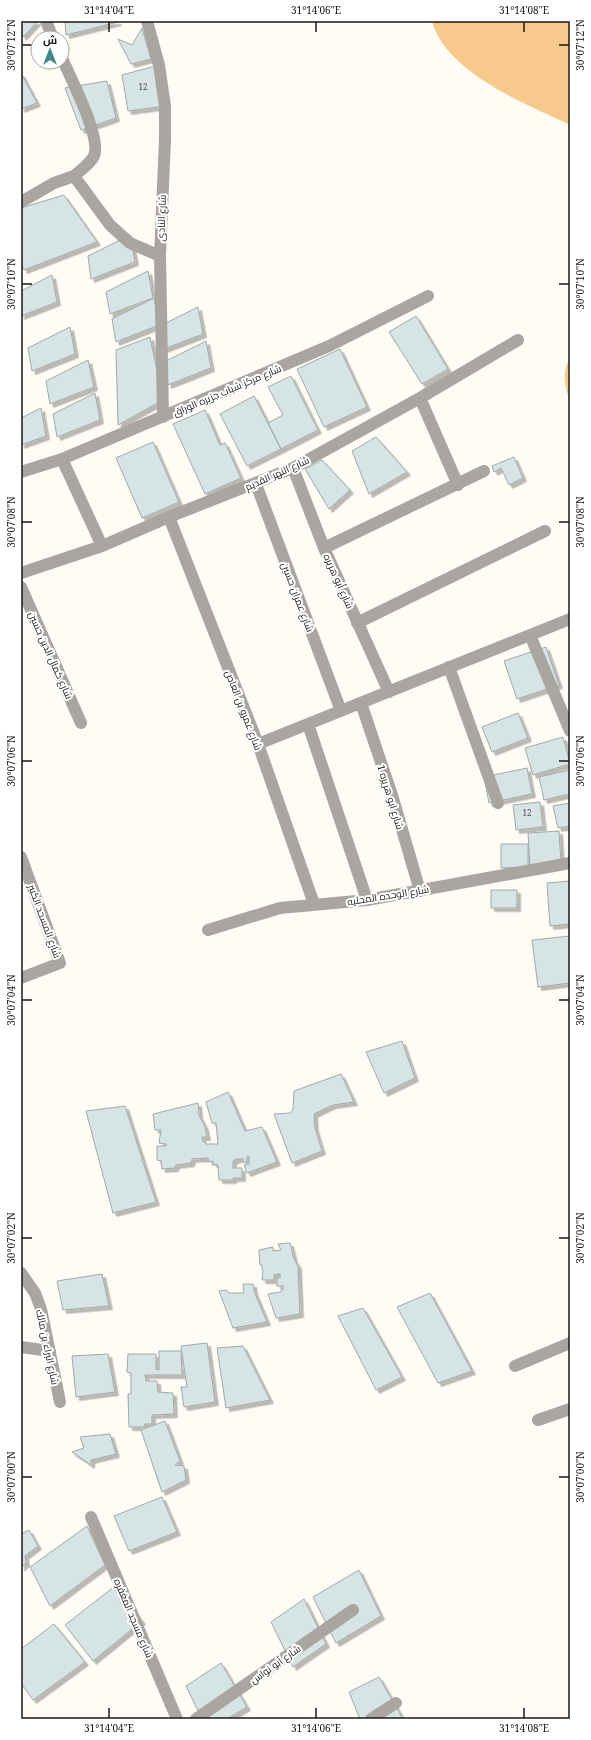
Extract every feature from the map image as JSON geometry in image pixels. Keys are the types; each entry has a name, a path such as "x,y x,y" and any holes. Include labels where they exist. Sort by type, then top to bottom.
{"street":[{"name":"شارع النادى","path":"147,21 159,65 165,106 160,256 163,417"},
{"path":"21,202 54,182 74,176 89,162 94,155 95,140 89,119 67,70"},
{"path":"74,176 110,225 130,243 160,256"},
{"name":"شارع مركز شباب جزيره الوراق","path":"21,472 62,459 329,346 428,296"},
{"name":"شارع النهر القديم","path":"21,574 102,546 169,517 256,484 293,468 420,398 518,340"},
{"path":"420,398 458,485"},
{"path":"62,459 102,546"},
{"name":"شارع أبو هريره","path":"293,468 324,548 389,692"},
{"path":"324,548 458,485 484,471"},
{"name":"شارع عمران حسين","path":"256,484 341,711"},
{"name":"شارع عمرو بن العاص","path":"169,517 258,744 314,904"},
{"path":"357,623 546,531"},
{"name":"شارع كمال الدين حسين","path":"21,587 81,723"},
{"path":"258,744 570,619"},
{"path":"530,635 570,731"},
{"path":"449,667 498,803"},
{"name":"شارع ابو هريره 1","path":"361,703 392,795 420,891"},
{"path":"308,724 367,900"},
{"name":"شارع المسجد الكبير","path":"21,857 60,964 21,978"},
{"name":"شارع الوحده المحليه","path":"208,930 280,908 367,900 570,863"},
{"name":"شارع البراء بن مالك","path":"21,1273 35,1293 41,1309 60,1402"},
{"path":"514,1366 570,1343"},
{"path":"21,1347 50,1351"},
{"path":"538,1420 570,1409"},
{"name":"شارع مسجد المغفره","path":"91,1517 177,1719"},
{"name":"شارع أبو نواس","path":"196,1719 353,1610"},
{"path":"371,1719 396,1703"}],"shaded area":[{"path":"432,21 570,21 570,125 510,96 470,71 453,56 440,39"},
{"path":"570,358 570,402 565,385 565,374"}],"building":[{"path":"21,21 38,21 23,37 21,34"},
{"path":"65,21 118,21 70,34 70,30 66,30"},
{"path":"142,28 151,59 131,64 118,39 132,45"},
{"path":"159,65 165,106 128,111 122,75"},
{"path":"21,73 37,103 21,109"},
{"path":"107,81 116,118 81,130 65,88"},
{"path":"64,195 97,242 24,270 21,263 21,208"},
{"path":"130,235 135,262 91,279 88,256"},
{"path":"148,271 153,298 110,314 106,292"},
{"path":"52,275 57,302 21,316 21,291"},
{"path":"154,298 159,325 116,342 112,319"},
{"path":"198,307 203,334 159,351 156,328"},
{"path":"416,316 448,369 422,384 389,332"},
{"path":"70,327 75,354 32,371 28,348"},
{"path":"150,337 163,400 118,425 116,350"},
{"path":"206,341 211,368 168,385 164,362"},
{"path":"340,349 367,407 324,427 297,369"},
{"path":"88,360 94,387 50,404 46,381"},
{"path":"291,376 318,430 281,449 268,423 283,415 268,387"},
{"path":"95,393 100,420 57,437 53,414"},
{"path":"254,396 281,449 247,466 220,414"},
{"path":"41,408 46,436 21,445 21,418"},
{"path":"205,410 220,445 225,443 241,478 205,494 173,424"},
{"path":"376,437 407,472 369,494 352,451"},
{"path":"153,442 179,502 142,518 116,458"},
{"path":"514,457 523,478 509,485 501,468 494,472 492,466"},
{"path":"322,460 350,490 329,509 305,469"},
{"path":"546,647 559,685 517,699 504,661"},
{"path":"518,713 528,738 492,752 482,727"},
{"path":"563,737 570,764 533,775 525,748"},
{"path":"527,768 532,794 489,803 484,777"},
{"path":"570,770 570,794 544,800 539,777"},
{"path":"540,802 543,827 516,830 513,805"},
{"path":"570,803 570,826 558,828 553,806"},
{"path":"559,831 561,864 530,866 528,833"},
{"path":"501,844 528,844 528,867 501,868"},
{"path":"570,881 570,924 550,926 547,883"},
{"path":"491,890 517,890 517,908 491,908"},
{"path":"570,936 570,983 538,987 532,940"},
{"path":"402,1041 415,1078 384,1093 366,1052"},
{"path":"341,1074 354,1102 333,1105 314,1114 315,1128 322,1151 292,1163 274,1114 290,1113 293,1110 294,1091"},
{"path":"228,1092 245,1131 262,1127 277,1162 247,1173 244,1165 249,1164 249,1156 247,1157 247,1162 243,1162 243,1159 237,1159 233,1161 233,1168 242,1168 242,1178 233,1178 233,1180 219,1180 218,1165 213,1164 213,1161 209,1162 208,1158 192,1159 191,1163 176,1165 175,1168 162,1169 161,1161 157,1160 157,1146 166,1146 166,1144 159,1143 161,1130 155,1130 153,1114 198,1103 199,1115 205,1127 207,1137 202,1137 203,1141 206,1144 218,1144 216,1123 212,1123 206,1102"},
{"path":"125,1106 156,1202 113,1213 86,1111"},
{"path":"290,1243 294,1259 298,1266 300,1314 276,1318 268,1294 283,1290 283,1286 277,1286 277,1278 280,1278 280,1274 274,1275 274,1280 262,1280 263,1271 262,1265 260,1265 259,1250 273,1247 273,1251 281,1250 278,1244"},
{"path":"102,1274 109,1306 63,1310 57,1281"},
{"path":"243,1284 253,1284 254,1291 267,1322 233,1328 219,1291 227,1290 229,1293 244,1293"},
{"path":"430,1293 472,1371 438,1383 397,1307"},
{"path":"363,1308 402,1377 376,1390 338,1316"},
{"path":"207,1343 215,1402 184,1407 181,1387 187,1387 181,1346"},
{"path":"243,1346 270,1400 226,1408 217,1348"},
{"path":"159,1351 181,1351 182,1375 145,1375 146,1381 157,1381 158,1392 173,1393 174,1414 152,1415 152,1424 145,1424 144,1427 129,1427 128,1394 131,1394 131,1373 127,1372 128,1354 156,1354 156,1369 159,1370"},
{"path":"108,1354 115,1392 76,1397 72,1356"},
{"path":"165,1421 180,1461 175,1465 184,1466 186,1480 162,1492 141,1430"},
{"path":"110,1434 116,1454 91,1460 91,1465 72,1452 84,1448 80,1437"},
{"path":"162,1497 177,1532 129,1551 114,1516"},
{"path":"87,1526 105,1565 50,1606 30,1567"},
{"path":"29,1530 38,1546 25,1556 26,1563 21,1568 21,1534"},
{"path":"359,1570 381,1616 336,1643 313,1597"},
{"path":"115,1586 142,1621 93,1661 65,1625"},
{"path":"304,1599 326,1644 293,1667 271,1622"},
{"path":"54,1624 85,1662 33,1700 21,1683 21,1649"},
{"path":"221,1663 247,1707 227,1719 202,1719 186,1686"},
{"path":"379,1677 403,1719 360,1719 349,1692"}]}
